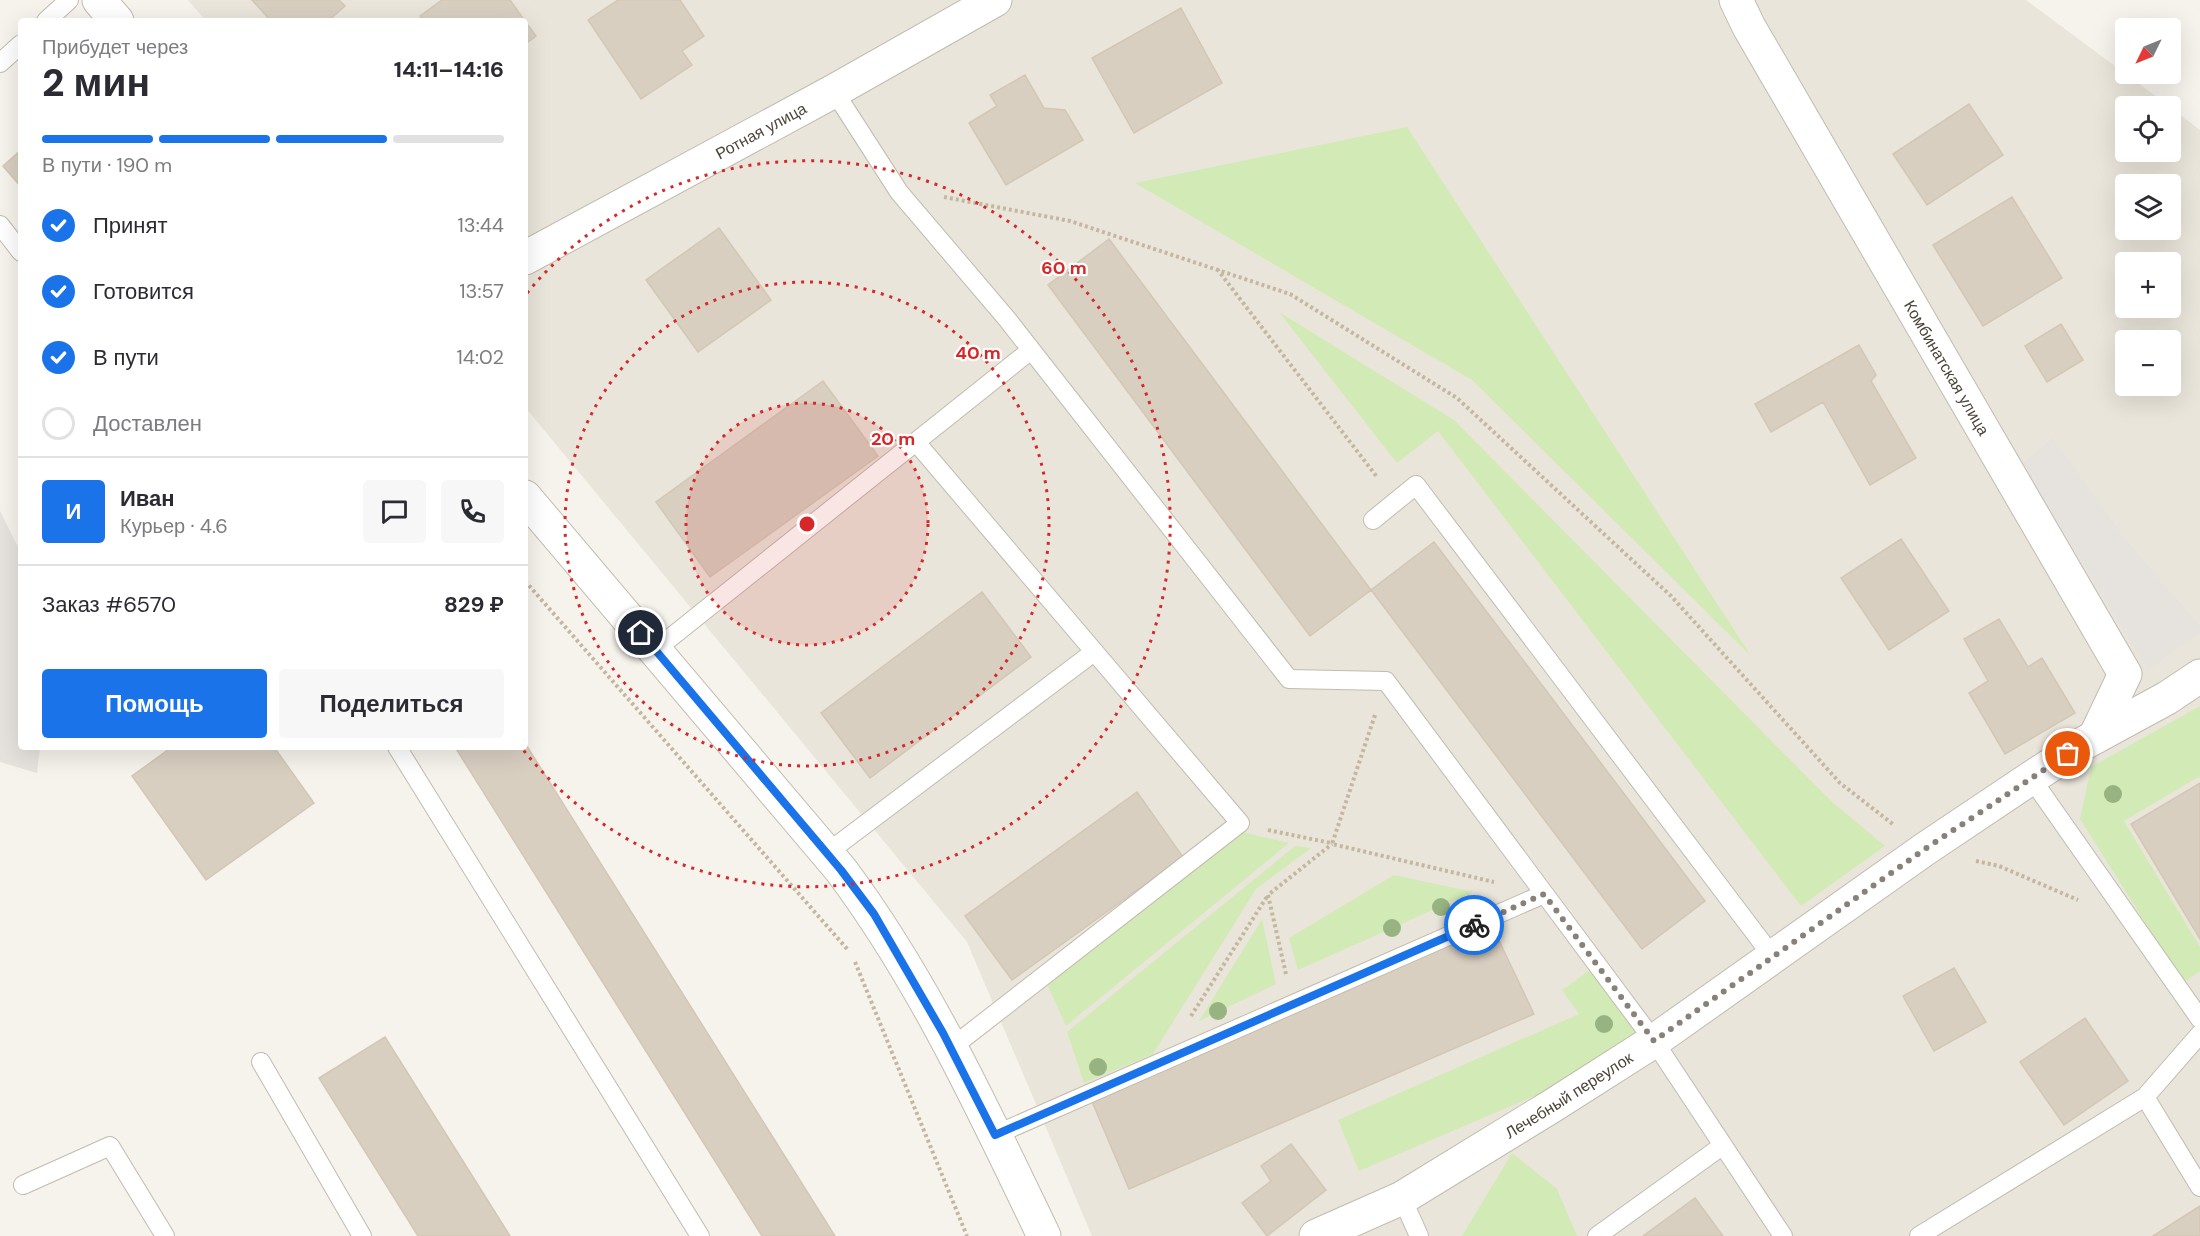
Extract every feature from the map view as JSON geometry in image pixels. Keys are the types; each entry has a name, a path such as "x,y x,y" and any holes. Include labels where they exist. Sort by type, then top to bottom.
{"street":[{"path":"99,0 114,18"},
{"name":"Ротная улица","path":"528,256 834,91 995,0"},
{"name":"Комбинатская улица","path":"1736,0 1749,27 2125,674 2095,737"},
{"path":"528,503 827,853 874,914 951,1048 1044,1236"},
{"name":"Лечебный переулок","path":"1316,1236 1402,1198 1654,1041 1925,849 2031,778 2095,737 2167,698 2200,676"}],"lane":[{"path":"49,18 69,0"},
{"path":"0,63 18,47"},
{"path":"834,91 899,192 1031,350 1289,679 1386,681 1654,1041 1783,1236"},
{"path":"0,225 18,248"},
{"path":"655,650 1031,350"},
{"path":"916,442 1240,823 951,1048"},
{"path":"1373,520 1416,485 1773,957"},
{"path":"827,853 1094,652"},
{"path":"399,750 700,1236"},
{"path":"2031,778 2200,1019"},
{"path":"995,1135 1544,894"},
{"path":"1919,1236 2145,1097 2200,1034"},
{"path":"261,1062 362,1236"},
{"path":"2145,1097 2200,1187"},
{"path":"23,1185 110,1146 165,1236"},
{"path":"1597,1236 1722,1146"},
{"path":"1402,1198 1419,1236"}],"path":[{"path":"899,192 961,200 1070,222 1217,268 1290,294 1457,398 1671,597 1840,783 1925,849 1999,866 2072,898 2129,918"},
{"path":"1217,268 1395,502"},
{"path":"528,583 853,956 967,1236"},
{"path":"1162,1062 1268,895 1332,843 1386,681"},
{"path":"1240,823 1544,894"},
{"path":"1268,895 1293,1004"}],"shaded area":[{"path":"188,0 2026,0 2115,66 2115,84 2139,84 2156,96 2115,96 2115,162 2181,162 2181,116 2200,130 2200,1236 1092,1236 967,942 528,411 528,18 203,18"},
{"path":"2053,438 2127,541 2200,626 2200,633 2148,670 2022,464"},
{"path":"0,511 18,547 18,750 40,750 37,773 0,762"}],"green space":[{"path":"1407,127 1751,656 1472,380 1135,183"},
{"path":"1279,312 1454,420 1830,800 1885,846 1801,906 1438,431 1397,463"},
{"path":"2200,706 2200,776 2124,821 2200,947 2200,971 2183,983 2080,819 2091,767"},
{"path":"1237,831 1289,843 1066,1026 1047,984"},
{"path":"1295,846 1311,848 1256,889 1153,1054 1084,1083 1067,1032"},
{"path":"1394,875 1473,892 1298,970 1289,938"},
{"path":"1262,919 1276,984 1199,1021"},
{"path":"1590,970 1636,1033 1541,1093 1359,1171 1338,1120 1579,1014 1562,990"},
{"path":"1512,1153 1557,1189 1577,1236 1462,1236"}],"building":[{"path":"252,0 339,0 345,6 331,18 268,18"},
{"path":"442,0 510,0 523,18 421,18 420,16"},
{"path":"618,0 680,0 704,36 682,51 692,65 641,99 588,20"},
{"path":"1181,8 1222,83 1134,133 1092,58"},
{"path":"528,25 536,36 528,42"},
{"path":"1025,75 1044,108 1065,110 1083,140 1006,185 969,123 997,106 990,95"},
{"path":"1969,104 2003,155 1927,205 1893,154"},
{"path":"18,153 18,184 3,166"},
{"path":"2012,197 2062,278 1983,326 1933,245"},
{"path":"719,228 771,300 698,352 646,280"},
{"path":"1109,239 1371,590 1310,636 1048,285"},
{"path":"2061,324 2083,360 2047,382 2025,346"},
{"path":"1859,345 1876,375 1871,381 1916,458 1870,485 1823,402 1771,432 1755,404"},
{"path":"823,381 878,456 710,577 656,502"},
{"path":"1901,539 1949,611 1889,650 1841,578"},
{"path":"1434,542 1705,901 1642,949 1371,590"},
{"path":"982,592 1031,657 870,778 821,713"},
{"path":"1999,619 2028,667 2042,658 2075,713 2005,754 1969,693 1988,681 1964,639"},
{"path":"528,748 835,1236 762,1236 457,750 528,750"},
{"path":"168,750 276,750 314,803 206,880 132,776"},
{"path":"2200,783 2200,939 2131,824"},
{"path":"1137,792 1183,857 1012,980 965,916"},
{"path":"1492,926 1534,1014 1129,1189 1090,1097"},
{"path":"1954,968 1986,1022 1934,1051 1903,996"},
{"path":"2085,1018 2128,1081 2064,1125 2020,1062"},
{"path":"385,1037 510,1236 418,1236 319,1078"},
{"path":"1291,1144 1326,1190 1267,1236 1242,1203 1271,1181 1261,1166"},
{"path":"1695,1198 1723,1236 1643,1236"},
{"path":"2200,1206 2200,1236 2153,1236"}],"way so far":[{"path":"1474,925 1544,894 1654,1041 1925,849 2068,754"}],"route":[{"path":"641,633 841,870 874,914 943,1033 995,1135 1474,925"}]}
